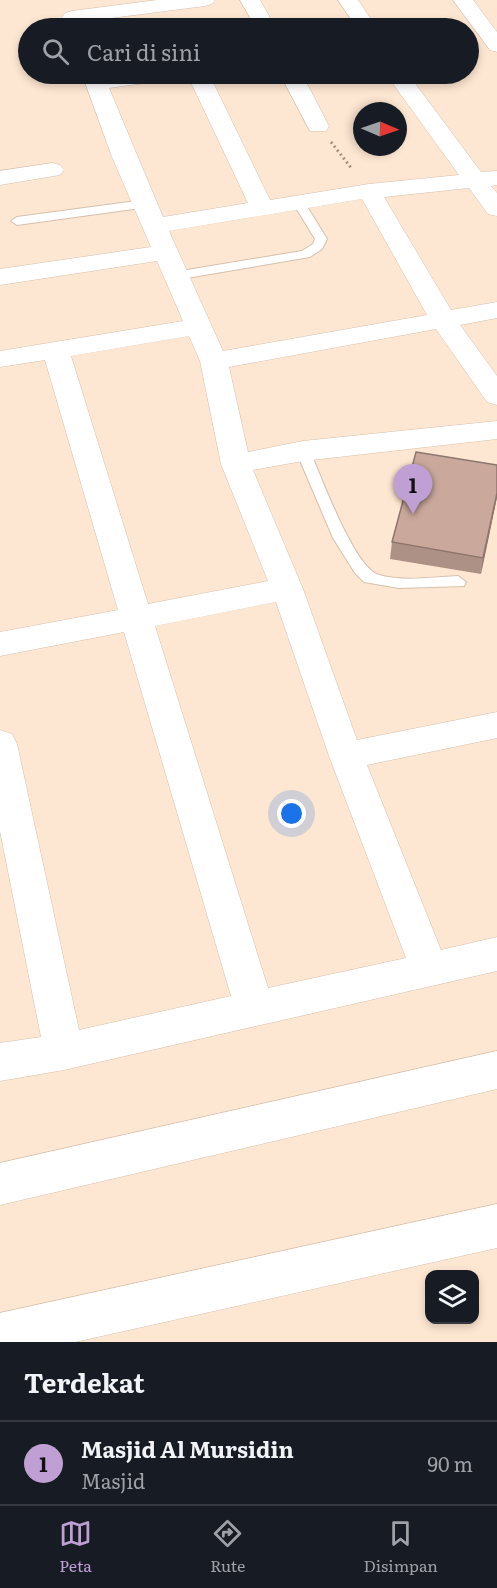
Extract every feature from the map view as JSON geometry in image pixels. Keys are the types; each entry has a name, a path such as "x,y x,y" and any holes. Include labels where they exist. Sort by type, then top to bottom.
{"street":[{"path":"71,15 205,0"},
{"path":"250,0 260,18"},
{"path":"348,0 360,18"},
{"path":"463,0 490,23 497,46"},
{"path":"96,84 160,239 214,361 236,464 287,589 346,756 430,970"},
{"path":"203,84 263,210"},
{"path":"296,84 318,126"},
{"path":"404,84 422,111 488,180 497,209"},
{"path":"0,178 52,170"},
{"path":"0,277 160,239 263,210 369,191 488,180"},
{"path":"369,191 442,318 497,396"},
{"path":"214,361 442,318 497,310"},
{"path":"0,359 199,326"},
{"path":"55,349 138,617 254,1007"},
{"path":"236,464 303,451 497,429"},
{"path":"0,644 287,589"},
{"path":"346,756 497,725"},
{"path":"0,744 64,1052"},
{"path":"0,1062 64,1052 254,1007 497,954"},
{"path":"0,1184 493,1079"},
{"path":"0,1336 497,1226"}],"lane":[{"path":"17,221 306,254 318,246 321,239 299,204"},
{"path":"303,451 349,555 370,578 392,582 458,582"}],"path":[{"path":"318,126 369,191"}],"building":[{"path":"416,452 497,465 497,493 483,558 392,542"}],"place":[{"name":"Masjid Al Mursidin","path":"413,514"}]}
